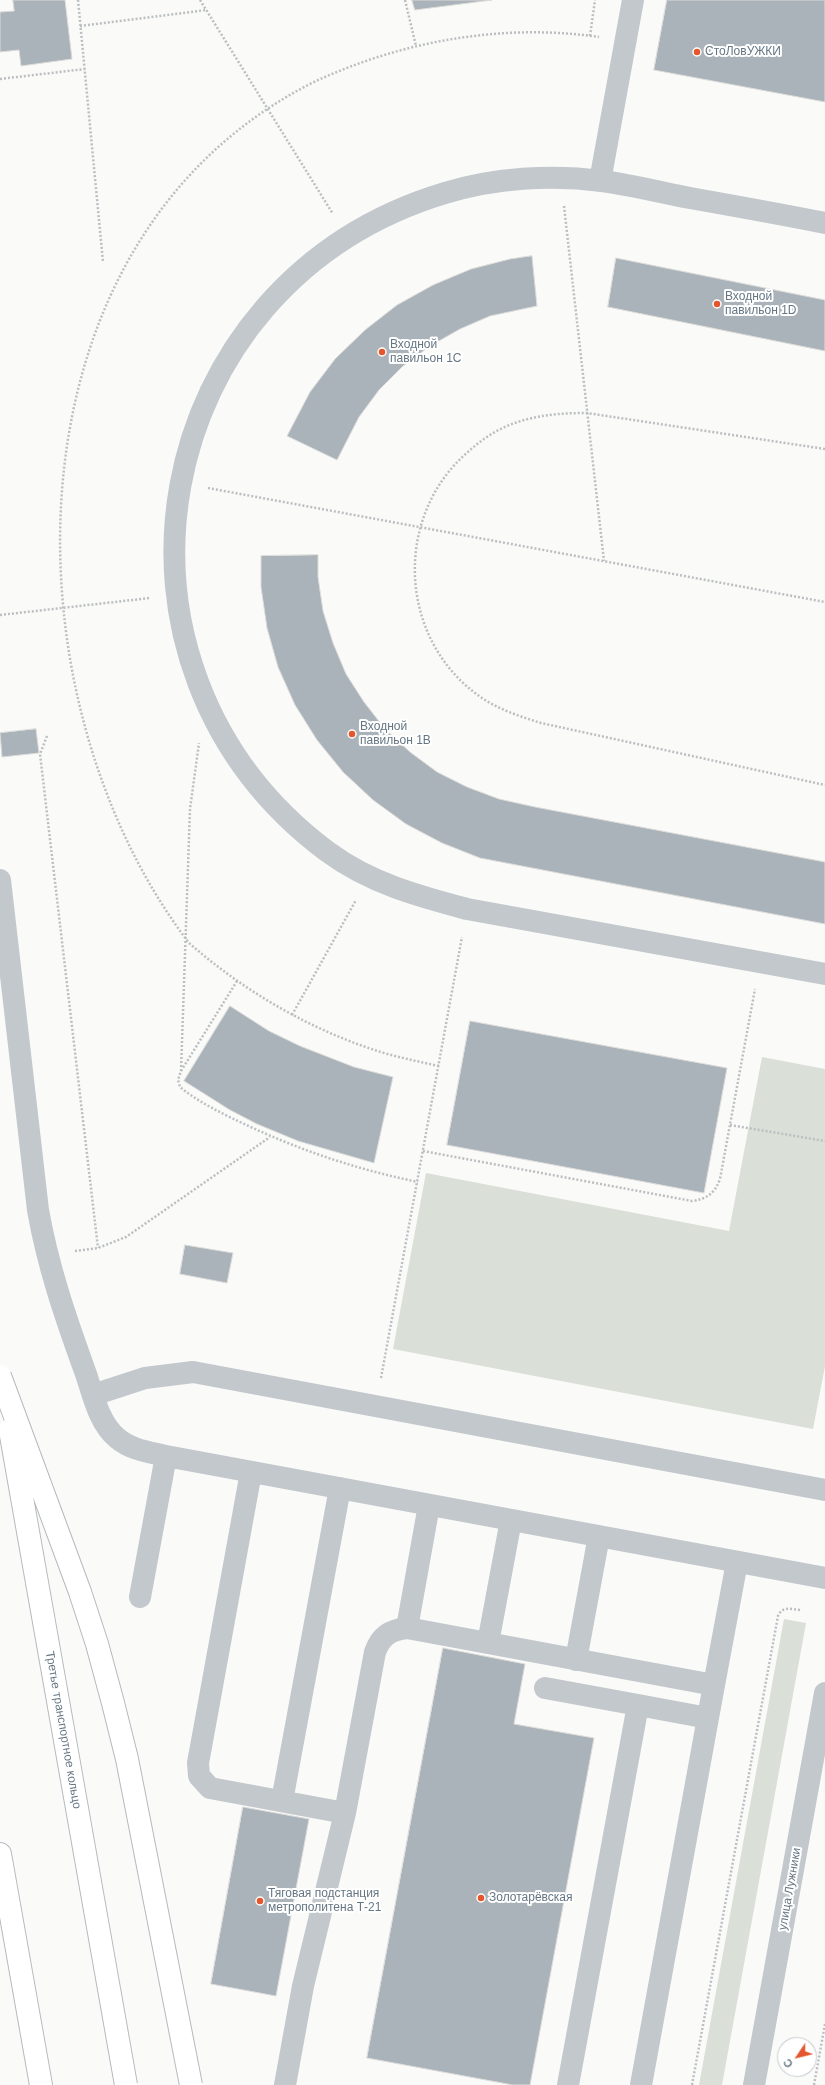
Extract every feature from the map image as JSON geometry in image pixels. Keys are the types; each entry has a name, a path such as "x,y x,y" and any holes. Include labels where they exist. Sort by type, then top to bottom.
{"main road":[{"name":"Третье транспортное кольцо","path":"0,1376 126,2085"},
{"path":"0,1376 80,1592 97,1644 113,1703 127,1759 191,2085"},
{"path":"0,1854 41,2085"}],"street":[{"path":"600,181 633,0"},
{"path":"825,223 600,181 561,178 501,182 446,192 388,214 347,236 306,266 281,289 245,330 203,404 189,444 180,482 175,517 173,555 176,595 192,664 208,704 231,748 265,794 291,820 330,853 369,877 412,895 467,909 825,974"},
{"path":"0,880 38,1210 47,1254 64,1316 93,1395 101,1416 117,1438 138,1450 166,1456 825,1578"},
{"path":"93,1395 145,1378 193,1372 825,1490"},
{"path":"140,1598 166,1456"},
{"path":"251,1472 198,1770 202,1780 210,1788 345,1813"},
{"path":"282,1801 340,1488"},
{"path":"406,1628 429,1505"},
{"path":"488,1643 511,1520"},
{"path":"576,1660 599,1536"},
{"path":"641,2085 737,1562"},
{"path":"285,2085 303,1986 345,1813 375,1652 379,1642 386,1634 396,1629 406,1628 714,1685"},
{"path":"545,1688 708,1718"},
{"name":"улица Лужники","path":"754,2085 822,1724 825,1693"},
{"path":"568,2085 638,1705"}],"path":[{"path":"78,0 103,262"},
{"path":"200,0 347,236"},
{"path":"405,0 416,46"},
{"path":"590,36 595,0"},
{"path":"80,26 206,10"},
{"path":"0,79 85,69"},
{"path":"561,178 604,561"},
{"path":"825,449 587,413 561,413 535,417 506,426 480,441 457,461 439,485 425,512 417,542 414,572 418,602 427,631 442,658 456,675 485,700 512,714 541,723 825,785"},
{"path":"180,482 825,602"},
{"path":"0,615 176,595"},
{"path":"181,1071 190,809 197,753 208,704"},
{"path":"47,736 40,754 98,1248"},
{"path":"292,1015 369,877"},
{"path":"376,1406 467,909"},
{"path":"423,1151 692,1201 701,1200 709,1196 717,1188 760,962"},
{"path":"237,981 181,1071 178,1080 183,1090 220,1112 270,1137 322,1157 375,1173 418,1182"},
{"path":"730,1125 825,1141"},
{"path":"47,1254 98,1248 116,1242 144,1226 270,1137"},
{"path":"692,2085 778,1616 782,1610 788,1608 801,1610"},
{"path":"814,2085 825,2024"}],"shaded area":[{"path":"762,1057 825,1069 825,1366 813,1429 393,1349 426,1173 729,1231"},
{"path":"784,1619 806,1623 722,2085 699,2085"}],"building":[{"path":"13,0 65,0 72,59 21,66 19,50 0,52 0,12 14,11"},
{"path":"412,0 492,0 415,10"},
{"path":"667,0 825,0 825,102 654,70"},
{"name":"Входной павильон 1C","path":"532,256 537,306 490,316 460,329 430,346 403,366 379,390 359,417 337,460 287,436 310,392 335,359 365,330 397,305 433,285 471,269 510,259"},
{"name":"Входной павильон 1D","path":"616,258 825,300 825,351 608,307"},
{"name":"Входной павильон 1B","path":"318,555 318,577 323,611 333,643 346,674 364,702 385,729 410,752 437,772 467,787 499,799 825,862 825,924 480,858 442,843 406,824 373,800 343,772 317,740 295,705 278,667 267,628 261,587 261,556"},
{"path":"36,729 39,753 2,757 0,733"},
{"path":"230,1006 269,1031 300,1046 354,1067 393,1077 374,1163 298,1141 257,1124 230,1110 184,1081"},
{"path":"470,1021 727,1068 704,1193 447,1145"},
{"path":"185,1245 233,1253 227,1283 180,1274"},
{"name":"Золотарёвская","path":"443,1648 525,1664 514,1724 594,1738 530,2085 513,2085 367,2058"},
{"name":"Тяговая подстанция метрополитена Т-21","path":"243,1807 309,1819 276,1996 211,1984"}],"place":[{"name":"СтоЛовУЖКИ","path":"697,52"},
{"name":"Входной павильон 1D","path":"717,304"},
{"name":"Входной павильон 1C","path":"382,352"},
{"name":"Входной павильон 1B","path":"352,734"},
{"name":"Золотарёвская","path":"481,1898"},
{"name":"Тяговая подстанция метрополитена Т-21","path":"260,1901"}]}
